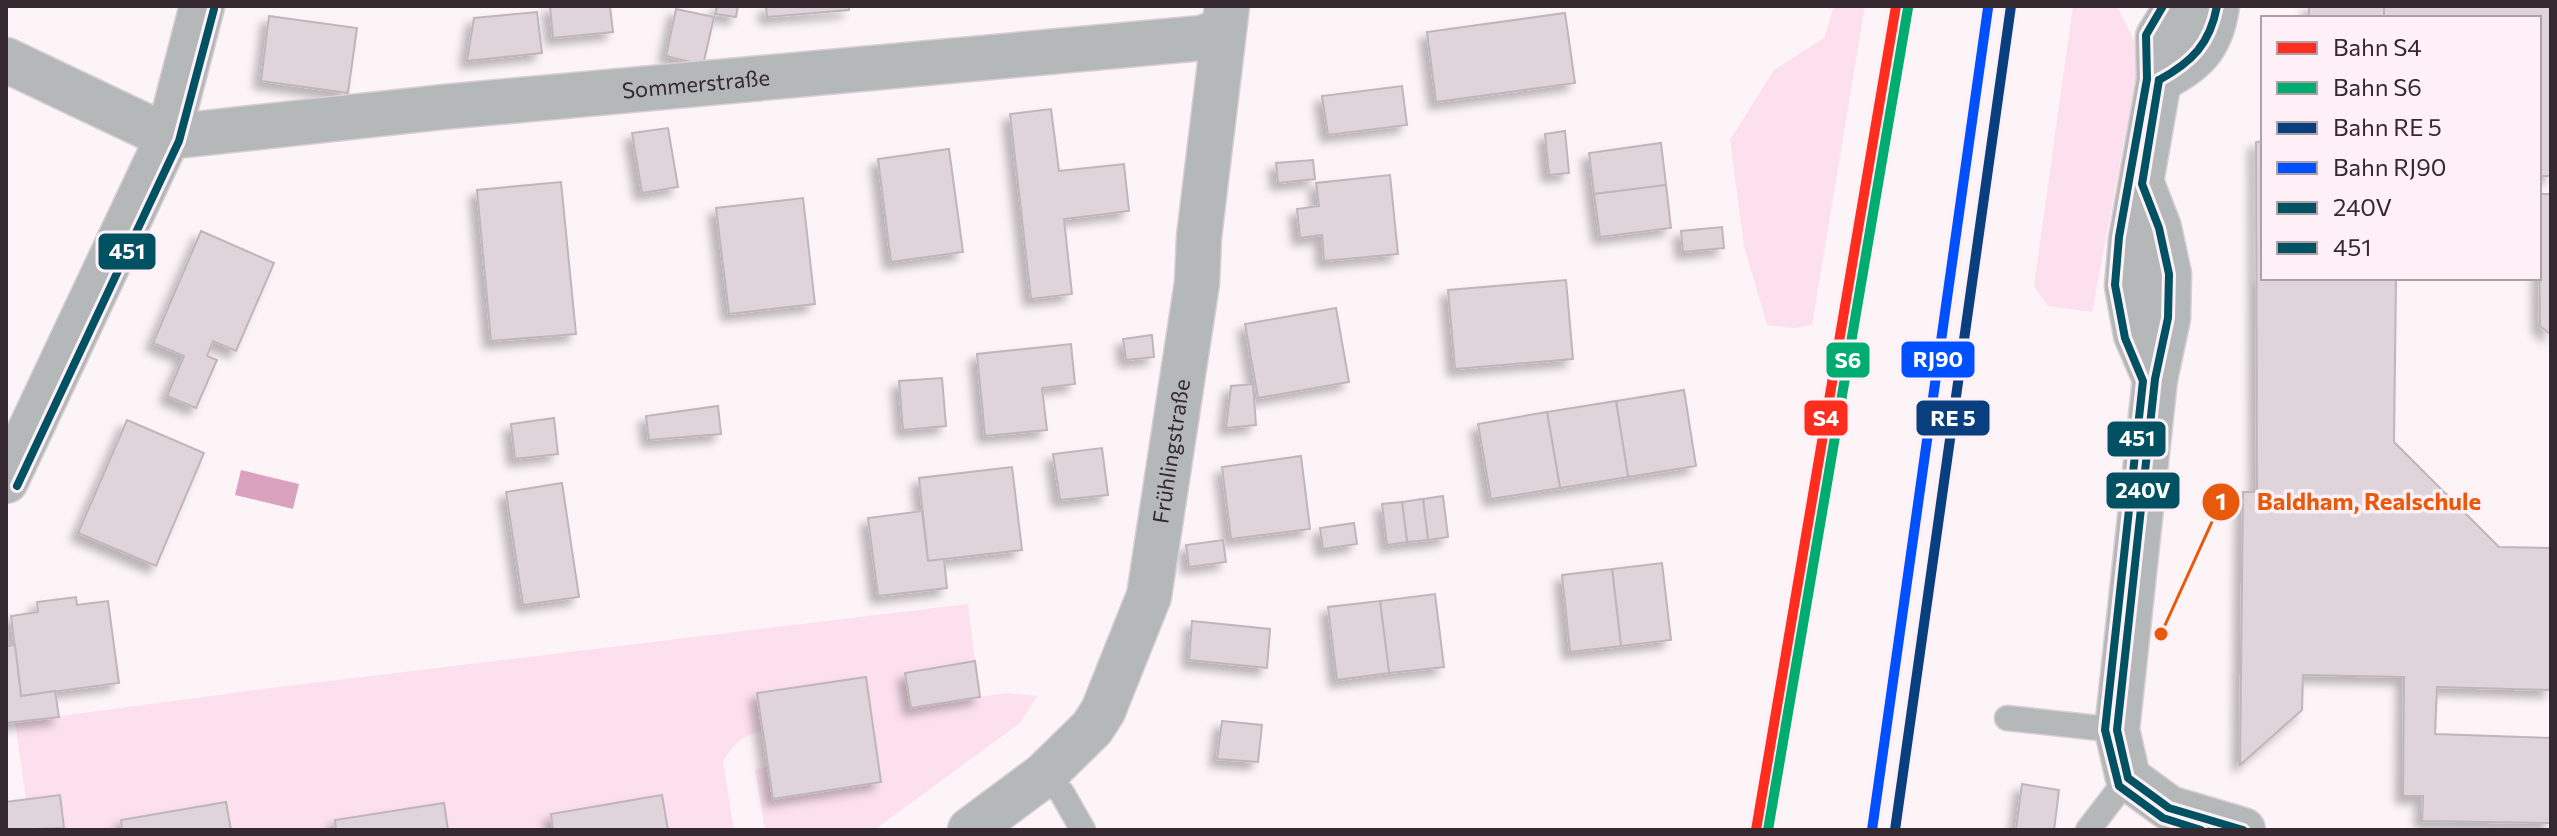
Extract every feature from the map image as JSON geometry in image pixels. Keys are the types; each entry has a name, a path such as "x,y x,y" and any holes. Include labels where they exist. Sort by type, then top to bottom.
{"street":[{"path":"6,481 168,137 202,6"},
{"path":"2177,6 2158,37 2159,80 2142,184 2159,228 2169,274 2168,318 2155,379 2117,730 2128,778 2169,808 2217,826"},
{"path":"2159,80 2203,51 2215,23 2217,6"},
{"name":"Sommerstraße","path":"168,137 459,106 1202,38 1225,18"},
{"name":"Frühlingstraße","path":"970,830 1044,775 1092,728 1103,711 1149,596 1197,283 1199,237 1225,18"},
{"path":"6,60 168,137"}],"lane":[{"path":"2007,718 2117,730"},
{"path":"1044,775 1062,793 1083,830"},
{"path":"2088,830 2128,778"}],"shaded area":[{"path":"1834,6 1865,6 1812,325 1795,328 1767,325 1744,246 1730,140 1774,70 1824,38"},
{"path":"2073,6 2117,6 2136,44 2135,82 2092,312 2048,306 2034,286"},
{"path":"241,470 299,484 293,509 235,495"},
{"path":"968,604 975,661 905,673 911,707 1006,693 1037,696 1020,723 874,830 765,830 755,769 769,767 774,799 881,782 865,677 757,694 763,732 740,741 723,761 734,830 668,830 661,795 551,814 553,830 448,830 444,804 335,820 336,830 231,830 226,802 121,820 122,830 46,830 64,827 60,795 26,799 15,722"}],"building":[{"path":"550,6 610,6 613,32 553,38"},
{"path":"717,6 738,6 736,17 715,14"},
{"path":"766,6 849,6 849,10 767,17"},
{"path":"2309,6 2384,6 2384,16 2309,16"},
{"path":"2384,6 2551,6 2551,176 2541,176 2541,16 2384,16"},
{"path":"676,9 714,17 703,65 666,56"},
{"path":"537,12 542,53 467,61 474,18"},
{"path":"1565,13 1575,83 1436,102 1427,32"},
{"path":"269,16 357,28 348,93 261,81"},
{"path":"1402,86 1407,125 1328,135 1322,96"},
{"path":"1051,109 1059,171 1124,164 1129,211 1064,219 1072,294 1031,299 1010,114"},
{"path":"668,128 678,187 642,193 632,133"},
{"path":"1565,131 1569,173 1549,175 1545,134"},
{"path":"2261,141 2261,280 2396,280 2394,442 2499,547 2551,548 2551,690 2437,687 2435,734 2551,738 2551,823 2422,821 2423,796 2403,796 2404,677 2303,675 2302,710 2240,765 2243,492 2257,492 2256,142"},
{"path":"1661,143 1666,185 1594,194 1589,153"},
{"path":"949,149 963,252 891,262 878,159"},
{"path":"1313,160 1315,179 1278,183 1276,163"},
{"path":"1390,175 1398,254 1324,261 1322,235 1300,238 1297,209 1319,206 1316,183"},
{"path":"561,182 576,334 491,341 477,190"},
{"path":"1666,185 1671,228 1600,237 1594,194"},
{"path":"2541,194 2551,194 2551,335 2540,326"},
{"path":"803,198 815,304 729,314 716,208"},
{"path":"1722,227 1724,248 1683,252 1681,231"},
{"path":"201,231 274,263 236,351 213,341 207,356 217,360 196,408 167,396 184,356 153,343"},
{"path":"1566,280 1573,359 1455,369 1448,290"},
{"path":"1336,308 1349,382 1258,398 1245,324"},
{"path":"1152,335 1154,357 1126,360 1123,339"},
{"path":"1071,344 1075,384 1042,388 1047,430 985,436 977,354"},
{"path":"942,378 946,426 903,430 899,381"},
{"path":"1253,384 1256,425 1226,428 1231,386"},
{"path":"1684,390 1696,466 1628,477 1616,401"},
{"path":"1616,401 1628,477 1560,488 1547,412"},
{"path":"718,406 721,434 649,440 646,416"},
{"path":"1547,412 1560,488 1491,499 1478,424"},
{"path":"554,418 558,454 515,459 511,424"},
{"path":"127,420 204,453 156,566 78,533"},
{"path":"1102,448 1108,495 1060,500 1053,454"},
{"path":"1301,456 1310,529 1231,539 1222,467"},
{"path":"1012,467 1022,550 928,561 919,478"},
{"path":"562,483 579,597 523,605 506,492"},
{"path":"1443,496 1448,537 1428,540 1423,499"},
{"path":"1423,499 1428,540 1407,542 1402,502"},
{"path":"1402,502 1407,542 1387,545 1382,504"},
{"path":"922,511 928,561 944,559 947,588 878,596 868,518"},
{"path":"1354,523 1357,544 1323,549 1320,528"},
{"path":"1223,540 1226,562 1189,567 1186,545"},
{"path":"1662,563 1671,640 1621,646 1612,569"},
{"path":"1612,569 1621,646 1570,652 1562,575"},
{"path":"1435,594 1444,667 1389,673 1380,601"},
{"path":"76,597 77,605 108,601 119,683 21,696 11,616 38,612 37,602"},
{"path":"1380,601 1389,673 1337,680 1328,607"},
{"path":"1192,621 1270,629 1267,668 1189,660"},
{"path":"15,645 21,696 55,691 59,717 6,723 6,646"},
{"path":"975,661 980,697 911,708 905,673"},
{"path":"866,677 881,782 773,799 757,693"},
{"path":"1222,721 1262,725 1258,762 1217,759"},
{"path":"2022,784 2059,790 2054,830 2016,830"},
{"path":"60,795 64,828 6,830 6,802"},
{"path":"662,795 668,830 553,830 551,814"},
{"path":"226,802 231,830 122,830 121,820"},
{"path":"444,803 448,830 336,830 335,820"}],"rail line":[{"name":"S4","path":"1756,830 1896,6"},
{"name":"S6","path":"1768,830 1908,8"},
{"name":"RJ90","path":"1872,830 1988,8"}],"transit line":[{"path":"1895,830 2011,6"},
{"name":"451","path":"2163,6 2146,35 2147,79 2119,237 2115,285 2125,338 2143,381 2105,730 2119,786 2163,818 2201,830"},
{"name":"240V","path":"2159,80 2198,50 2210,31 2217,6"},
{"name":"451","path":"17,486 179,141 214,9"},
{"name":"240V","path":"2159,80 2142,184 2159,228 2169,274 2168,318 2155,379 2117,730 2128,778 2169,808 2243,830"}],"place":[{"name":"Baldham, Realschule","path":"2161,634"}]}
